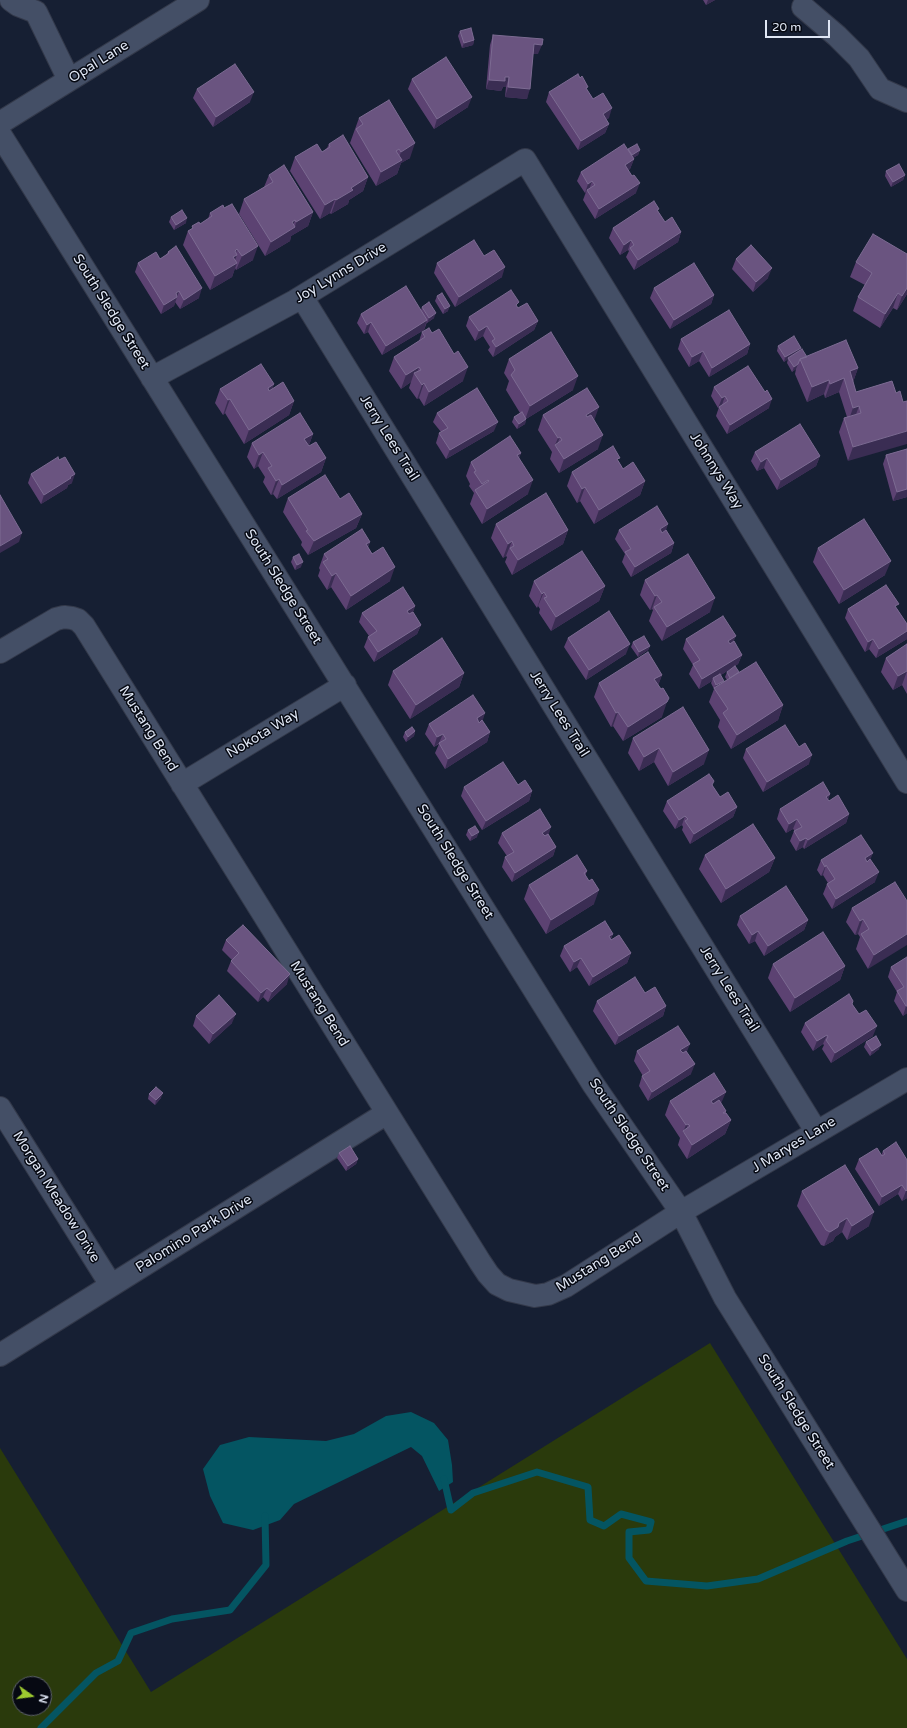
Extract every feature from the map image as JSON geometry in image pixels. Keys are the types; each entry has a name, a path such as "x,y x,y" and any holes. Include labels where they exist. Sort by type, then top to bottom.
{"street":[{"path":"11,0 18,5 36,12 69,80"},
{"name":"Opal Lane","path":"0,123 198,0"},
{"path":"803,7 837,36 859,58 880,89 907,101"},
{"name":"South Sledge Street","path":"0,134 593,1084 681,1212 726,1298 907,1590"},
{"name":"Joy Lynns Drive","path":"152,378 302,297 525,160"},
{"name":"Johnnys Way","path":"525,160 907,782"},
{"name":"Jerry Lees Trail","path":"302,297 816,1131"},
{"name":"Mustang Bend","path":"0,652 56,619 64,617 78,620 84,626 488,1274 497,1284 508,1290 536,1296 548,1294 566,1286 681,1212"},
{"name":"Nokota Way","path":"182,784 344,685"},
{"name":"J Maryes Lane","path":"681,1212 816,1131 907,1079"},
{"name":"Morgan Meadow Drive","path":"0,1108 111,1286"},
{"name":"Palomino Park Drive","path":"0,1355 387,1113"}],"shaded area":[{"path":"710,1343 907,1659 907,1728 0,1728 0,1448 151,1692"},
{"path":"411,1412 434,1423 448,1440 453,1482 439,1491 422,1456 411,1447 294,1504 280,1520 253,1530 223,1523 210,1496 203,1469 220,1445 249,1437 326,1441 354,1434 386,1416"}],"building":[{"path":"471,28 474,40 464,43 460,31"},
{"path":"493,35 543,39 542,45 534,44 530,89 508,87 509,77 505,77 505,81 489,80"},
{"path":"446,57 472,97 437,119 412,79"},
{"path":"235,64 254,92 216,117 197,89"},
{"path":"578,74 580,78 582,76 588,87 586,88 593,99 603,93 612,108 603,114 609,124 581,141 549,92"},
{"path":"389,100 415,143 401,152 399,149 396,151 402,160 381,172 356,129 363,124 359,118"},
{"path":"343,135 368,177 351,188 353,190 325,205 295,157 317,144 322,152 330,147 329,144"},
{"path":"624,144 634,159 625,165 632,176 634,175 640,183 599,209 587,190 595,185 592,181 588,184 581,172"},
{"path":"637,144 640,150 632,155 628,149"},
{"path":"899,164 905,175 893,182 886,171"},
{"path":"284,165 313,212 296,222 295,220 292,222 295,227 271,242 244,199 273,182 269,175"},
{"path":"654,201 659,209 657,210 665,222 672,217 681,232 638,260 630,248 634,245 631,240 624,245 613,228"},
{"path":"232,204 258,246 242,256 237,249 235,251 237,255 233,257 237,263 215,276 188,231 193,228 192,226 199,222 200,224 212,216 210,213 223,205 224,208"},
{"path":"182,210 187,218 176,225 171,217"},
{"path":"873,234 907,254 907,288 902,296 898,293 885,314 858,297 872,273 856,262"},
{"path":"474,240 484,256 494,250 505,267 459,297 437,263"},
{"path":"751,245 772,268 756,282 736,259"},
{"path":"176,246 202,288 184,300 179,291 176,293 177,297 164,305 138,263 156,252 160,259"},
{"path":"694,263 714,295 674,320 654,288"},
{"path":"406,286 427,320 386,346 371,322 367,325 361,314"},
{"path":"511,290 519,302 516,305 518,308 527,303 538,321 496,347 492,341 495,339 487,326 479,331 469,317"},
{"path":"442,293 450,306 445,309 437,296"},
{"path":"429,302 436,313 429,318 422,307"},
{"path":"729,310 750,344 712,368 703,351 692,357 681,339"},
{"path":"429,328 432,333 439,329 454,354 458,351 468,367 429,392 424,383 422,385 414,373 421,370 419,367 406,375 394,357 425,337 422,332"},
{"path":"551,332 578,376 530,406 511,375 515,370 509,359"},
{"path":"794,336 801,348 785,357 778,346"},
{"path":"846,340 858,368 850,371 856,392 892,381 896,393 900,391 903,402 907,401 907,431 853,447 844,418 861,413 859,406 853,408 844,378 830,384 829,380 812,387 800,359"},
{"path":"802,349 807,357 800,359 798,364 794,367 788,358"},
{"path":"261,364 274,384 268,388 269,391 283,382 294,401 249,430 230,399 228,400 220,389"},
{"path":"748,366 765,392 767,390 772,399 730,425 719,407 728,401 725,396 722,398 714,387"},
{"path":"477,388 498,422 450,450 439,433 448,428 437,413"},
{"path":"587,388 599,407 586,415 587,417 591,415 603,435 564,459 555,445 562,440 560,437 558,438 543,415"},
{"path":"522,412 526,419 519,424 514,417"},
{"path":"300,413 313,434 304,439 309,446 316,442 326,458 282,485 279,479 276,481 268,468 272,466 263,452 259,455 252,443"},
{"path":"800,424 820,456 781,480 767,458 761,462 755,452"},
{"path":"510,436 521,453 517,455 533,480 487,509 475,490 489,481 488,480 482,484 474,472 476,471 471,462"},
{"path":"613,446 620,458 617,459 623,469 633,462 645,481 599,510 585,487 582,489 572,472"},
{"path":"907,449 907,489 897,492 886,455"},
{"path":"58,457 59,460 65,457 75,474 44,495 31,474"},
{"path":"325,475 340,499 349,493 362,514 314,541 306,531 308,530 288,498"},
{"path":"546,493 568,530 518,560 510,548 514,546 512,541 508,544 496,524"},
{"path":"0,495 22,533 0,546"},
{"path":"657,506 668,524 660,529 662,533 666,530 674,543 635,567 625,552 631,549 619,530"},
{"path":"864,519 891,561 844,590 818,548"},
{"path":"362,529 370,542 366,544 372,554 383,547 395,567 351,596 336,573 332,576 323,562 328,559 324,554"},
{"path":"582,551 605,586 556,617 544,598 547,597 544,592 542,594 534,581"},
{"path":"299,554 303,562 297,565 293,557"},
{"path":"688,554 715,598 667,627 654,607 662,602 657,595 655,596 645,580"},
{"path":"886,585 899,604 895,606 907,624 907,631 879,649 873,639 868,642 848,609"},
{"path":"403,587 415,606 407,611 409,614 413,612 421,625 378,652 368,637 377,631 362,613"},
{"path":"609,611 630,644 589,670 568,638"},
{"path":"723,616 736,636 728,641 730,644 734,641 742,655 702,679 693,664 700,660 686,639"},
{"path":"644,636 650,646 639,652 633,642"},
{"path":"442,638 464,673 416,705 393,671"},
{"path":"907,644 907,671 898,676 886,658"},
{"path":"648,652 662,675 654,679 661,689 663,688 669,698 667,702 628,727 618,712 616,713 599,683"},
{"path":"756,662 783,705 737,735 723,713 728,709 714,688"},
{"path":"735,666 739,672 730,678 727,672"},
{"path":"720,674 724,681 716,685 713,678"},
{"path":"473,695 485,713 477,718 479,723 482,720 490,732 448,759 439,743 446,739 443,734 437,737 429,724"},
{"path":"683,707 709,750 673,772 659,748 644,757 633,738"},
{"path":"785,725 799,747 805,743 812,755 767,782 746,749"},
{"path":"412,727 415,731 408,737 405,732"},
{"path":"503,762 518,785 525,780 532,791 486,821 464,787"},
{"path":"709,774 714,781 712,785 720,797 728,792 737,807 694,834 685,821 688,819 685,816 679,820 667,801"},
{"path":"823,782 830,794 826,797 829,801 838,795 849,814 808,840 806,838 800,841 794,831 802,827 797,819 789,824 780,809"},
{"path":"540,809 551,827 542,833 545,836 548,834 556,847 515,873 505,857 514,852 502,833"},
{"path":"753,824 775,858 726,889 705,855"},
{"path":"475,826 479,832 472,836 468,830"},
{"path":"861,835 873,853 865,858 867,862 870,859 879,872 836,899 827,884 835,879 821,860"},
{"path":"577,855 587,871 584,873 589,881 592,879 599,890 551,920 529,885"},
{"path":"895,882 907,901 907,934 874,955 861,934 869,929 863,919 860,921 852,908"},
{"path":"786,886 808,920 768,946 758,931 752,935 740,916"},
{"path":"605,921 613,934 609,936 611,940 619,935 631,953 593,977 581,958 574,962 564,946"},
{"path":"243,925 290,974 272,992 267,988 261,993 231,961 239,953 226,940"},
{"path":"823,932 845,966 795,998 773,964"},
{"path":"907,957 906,1006 897,991 904,987 891,967"},
{"path":"635,977 645,993 655,987 666,1006 619,1036 597,1001"},
{"path":"849,994 853,1001 852,1004 859,1014 866,1010 877,1026 835,1053 826,1040 828,1037 827,1035 817,1041 805,1023"},
{"path":"219,995 236,1014 213,1034 196,1016"},
{"path":"678,1026 690,1044 680,1050 683,1053 686,1051 695,1064 652,1092 642,1076 650,1071 637,1051"},
{"path":"876,1036 881,1045 872,1051 866,1042"},
{"path":"714,1073 726,1092 711,1101 713,1104 719,1100 726,1111 723,1113 726,1113 731,1120 692,1145 683,1131 690,1126 688,1124 686,1125 670,1101"},
{"path":"156,1087 163,1093 156,1100 149,1094"},
{"path":"896,1142 907,1160 907,1190 906,1191 902,1185 882,1197 859,1159 877,1148 882,1156 885,1154 883,1151"},
{"path":"350,1146 358,1159 348,1166 339,1153"},
{"path":"845,1165 874,1212 852,1226 847,1218 839,1223 838,1227 830,1232 826,1230 802,1191"}],"waterway":[{"path":"444,1479 451,1510 473,1493 537,1472 588,1487 590,1520 604,1526 621,1514 651,1522 649,1530 629,1532 629,1558 646,1581 707,1586 758,1579 847,1541 907,1521"},
{"path":"41,1728 96,1673 118,1661 131,1633 172,1619 230,1610 266,1565 265,1516"}]}
